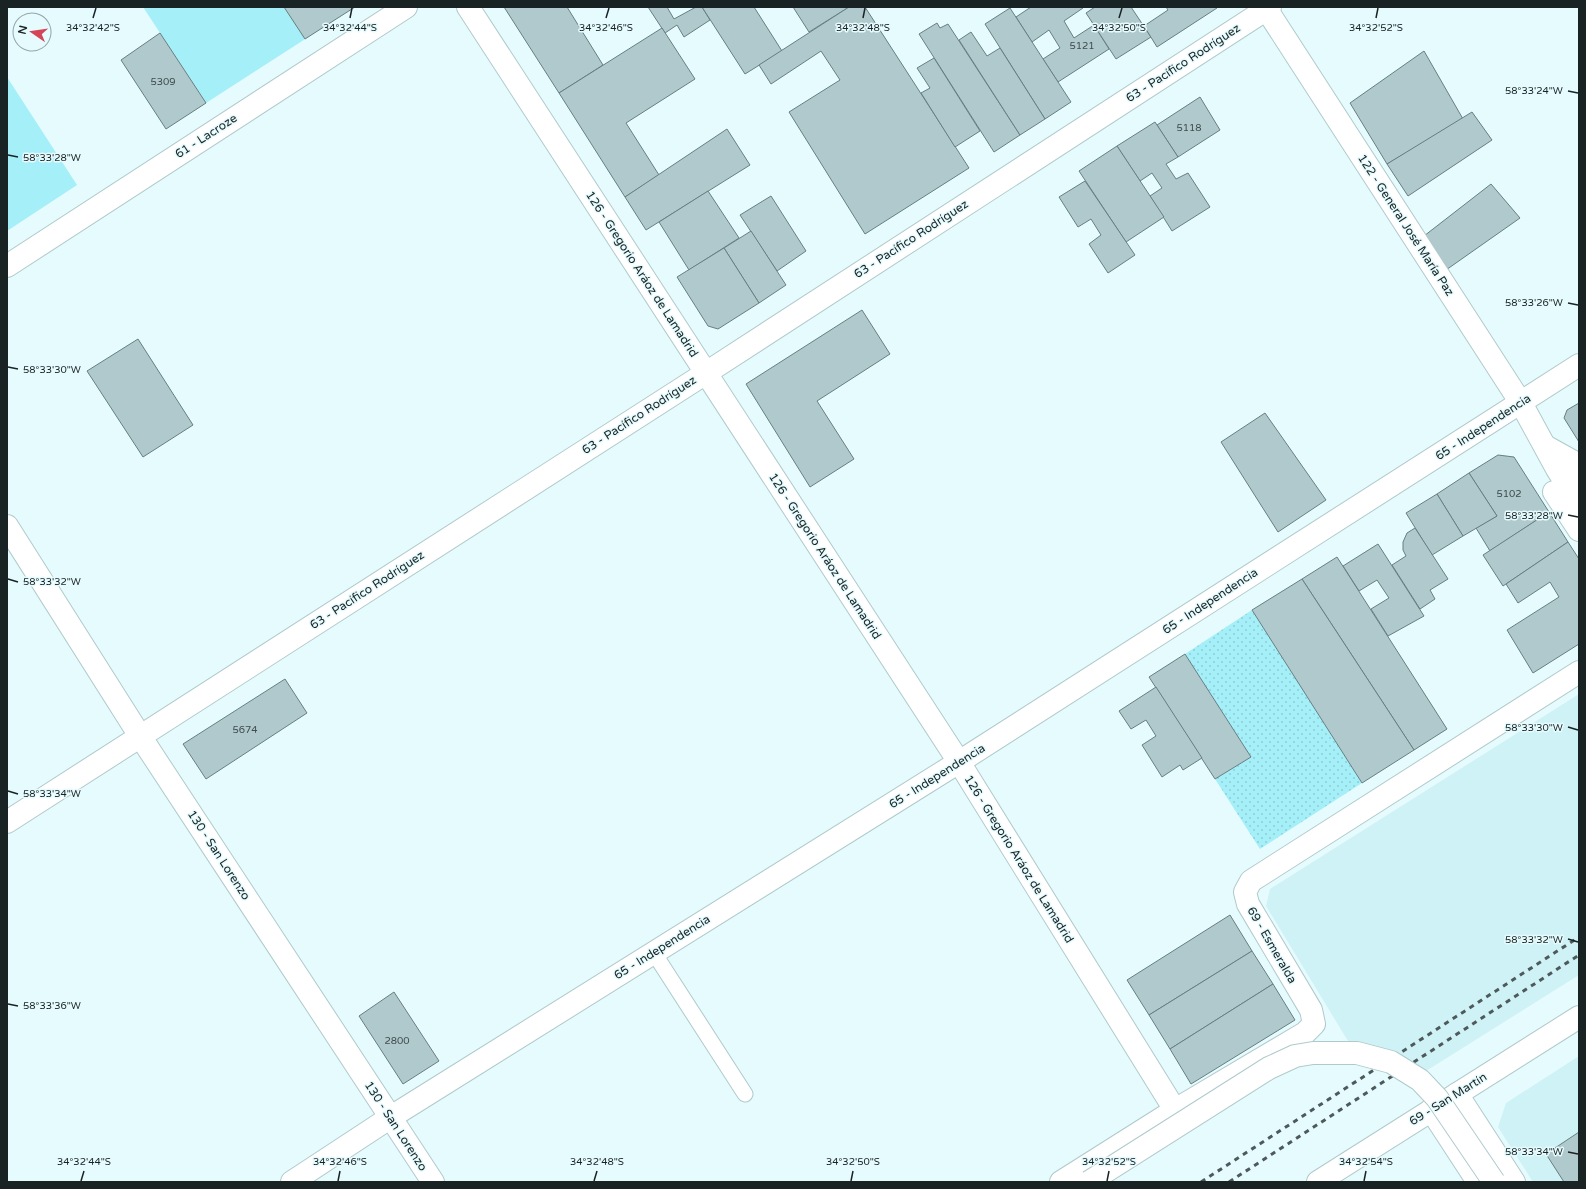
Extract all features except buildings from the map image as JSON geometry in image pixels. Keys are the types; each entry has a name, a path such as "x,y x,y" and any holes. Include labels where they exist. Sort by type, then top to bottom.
{"street":[{"name":"61 - Lacroze","path":"7,266 406,7"},
{"name":"126 - Gregorio Aráoz de Lamadrid","path":"468,7 959,762 1174,1110"},
{"name":"63 - Pacífico Rodríguez","path":"7,822 706,373 1267,8"},
{"name":"122 - General José María Paz","path":"1267,8 1521,403 1557,469 1579,504"},
{"name":"65 - Independencia","path":"292,1182 391,1117 959,762 1579,365"},
{"name":"122 - General José María Paz","path":"1544,445 1546,479 1579,530"},
{"path":"1544,445 1572,461 1579,472"},
{"name":"130 - San Lorenzo","path":"7,526 140,736 433,1182"},
{"name":"69 - Esmeralda","path":"1061,1182 1174,1110 1305,1033 1314,1024 1311,1010 1248,904 1245,892 1251,881 1579,672"},
{"name":"69 - San Martín","path":"1318,1182 1579,1017"},
{"path":"1089,1182 1269,1068 1295,1056 1313,1053 1357,1053 1392,1062 1420,1080 1437,1098 1494,1182"},
{"path":"1457,1094 1514,1182"},
{"path":"1431,1110 1478,1182"}],"lane":[{"path":"654,953 745,1094"}],"shaded area":[{"path":"143,7 355,7 206,103"},
{"path":"7,77 77,185 7,231"},
{"path":"1252,610 1362,783 1260,849 1215,779 1251,757 1185,654"},
{"path":"1579,694 1579,975 1426,1071 1348,1041 1266,906 1270,889"},
{"path":"1579,1056 1579,1182 1533,1182 1498,1127 1506,1103"}],"railway":[{"path":"1201,1182 1579,937"},
{"path":"1229,1182 1579,955"}]}
